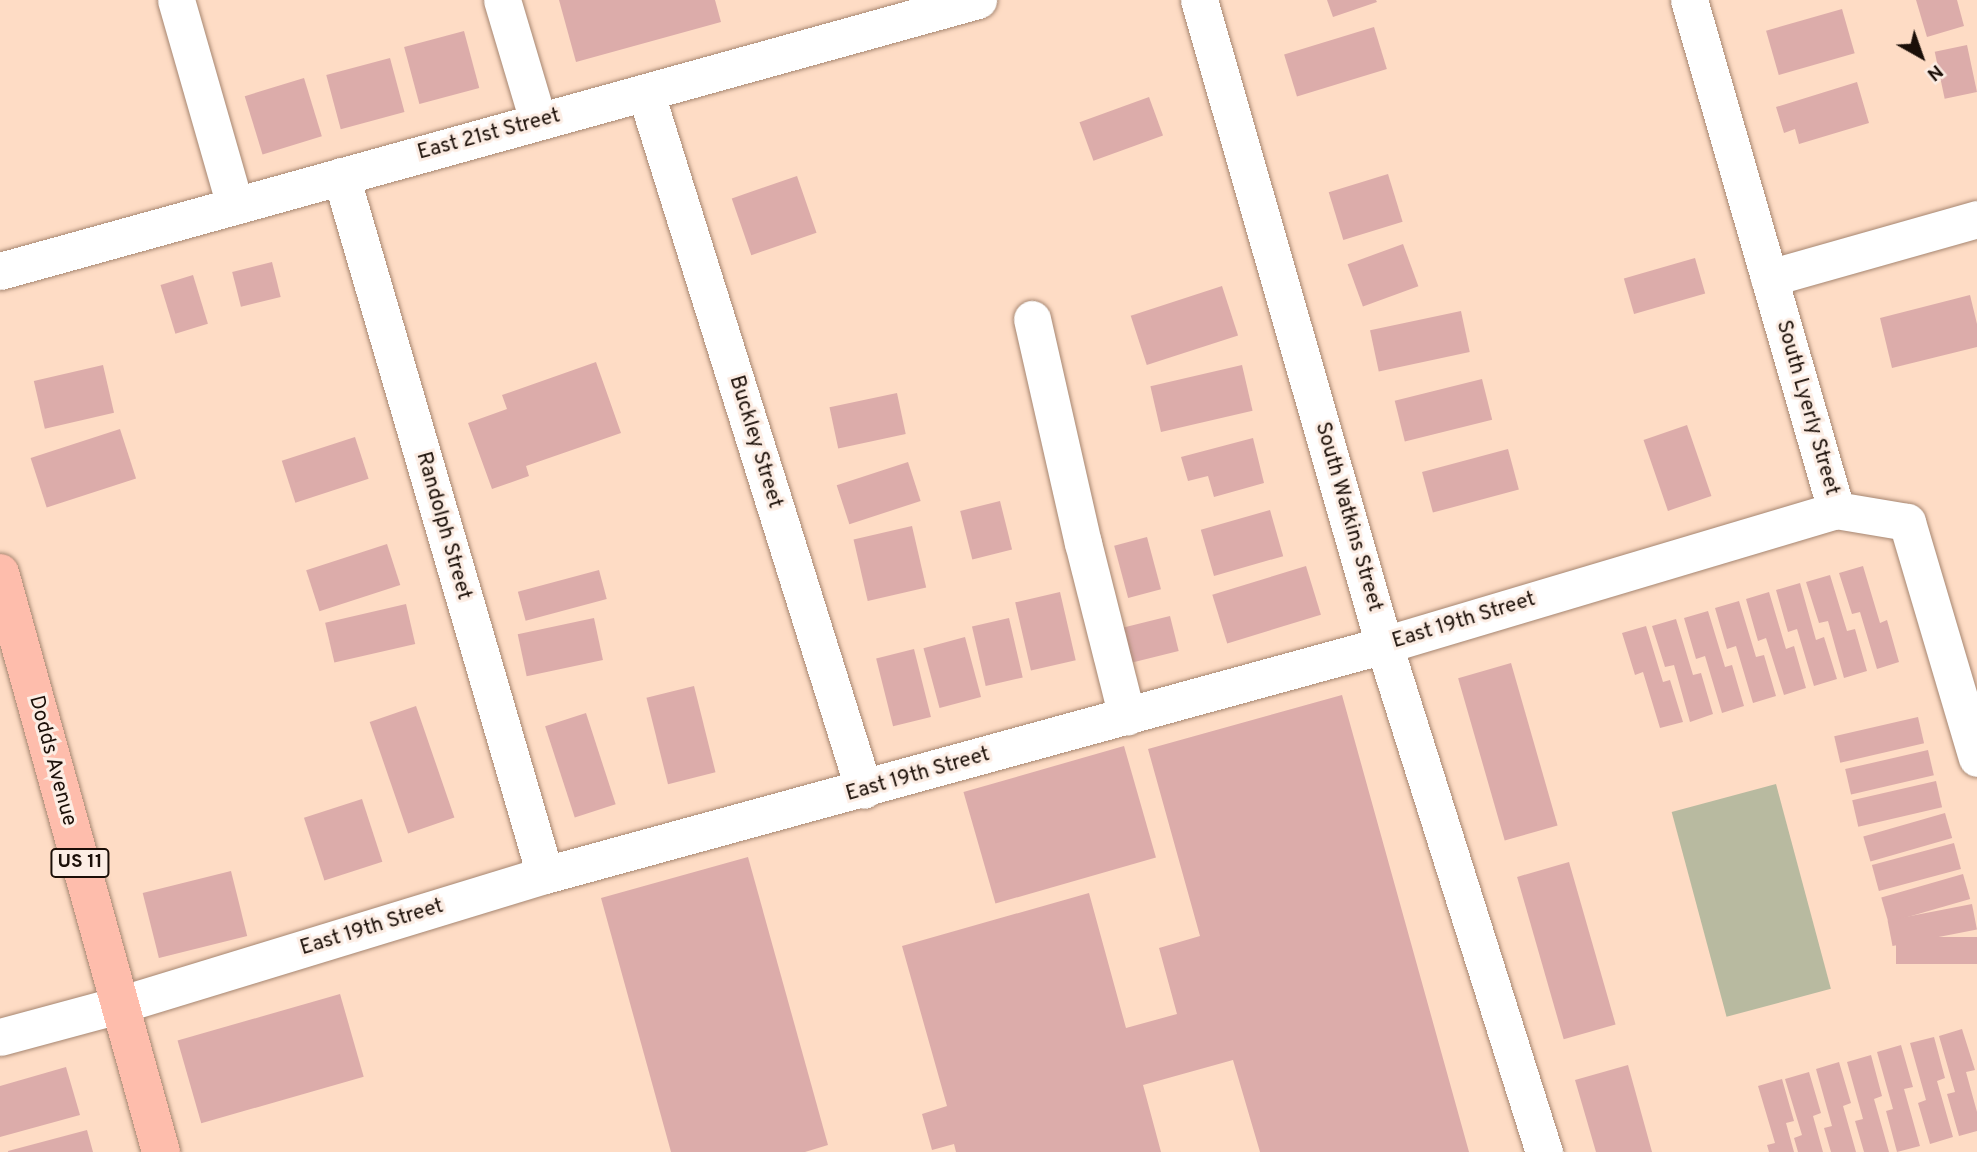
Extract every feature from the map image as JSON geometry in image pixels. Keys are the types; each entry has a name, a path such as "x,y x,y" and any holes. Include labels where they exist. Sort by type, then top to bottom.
{"main road":[{"name":"Dodds Avenue","path":"0,573 161,1152"}],"street":[{"path":"176,0 235,206"},
{"path":"502,0 538,121"},
{"name":"East 21st Street","path":"0,271 978,0"},
{"name":"South Watkins Street","path":"1199,0 1384,645 1544,1152"},
{"name":"South Lyerly Street","path":"1689,0 1836,510 1907,522 1974,735"},
{"name":"Buckley Street","path":"646,94 864,790"},
{"name":"Randolph Street","path":"341,176 545,875"},
{"path":"1769,278 1977,219"},
{"path":"1032,319 1127,717"},
{"name":"East 19th Street","path":"0,1037 119,1004 545,875 864,790 1384,645 1836,510"}],"green space":[{"path":"1776,784 1831,989 1727,1017 1672,812"}],"building":[{"path":"559,0 715,0 721,22 576,62"},
{"path":"1327,0 1376,0 1377,2 1333,17"},
{"path":"1916,0 1957,0 1964,26 1927,37"},
{"path":"1842,9 1855,53 1779,75 1766,31"},
{"path":"1374,27 1387,69 1297,97 1284,54"},
{"path":"464,31 479,88 419,104 404,47"},
{"path":"1967,45 1977,92 1945,99 1935,52"},
{"path":"390,58 404,112 341,129 326,75"},
{"path":"304,78 322,136 263,154 245,96"},
{"path":"1857,82 1869,123 1799,144 1795,129 1784,133 1776,107"},
{"path":"1149,97 1163,136 1093,161 1079,122"},
{"path":"1388,174 1403,222 1343,240 1329,192"},
{"path":"797,176 817,233 751,255 732,198"},
{"path":"1403,244 1418,286 1363,306 1348,264"},
{"path":"1695,258 1705,294 1634,314 1624,278"},
{"path":"272,262 281,297 241,307 232,272"},
{"path":"193,275 208,324 175,334 160,285"},
{"path":"1222,286 1238,335 1147,365 1131,316"},
{"path":"1970,295 1977,324 1977,347 1892,368 1880,318"},
{"path":"1461,311 1470,352 1379,371 1370,330"},
{"path":"596,362 621,433 526,466 529,476 492,489 468,423 507,409 502,395"},
{"path":"103,365 114,413 45,429 34,381"},
{"path":"1242,365 1253,411 1161,432 1150,386"},
{"path":"1482,379 1492,420 1405,442 1395,401"},
{"path":"897,393 906,434 838,448 830,407"},
{"path":"1687,425 1711,496 1668,511 1644,440"},
{"path":"120,429 136,478 47,508 31,458"},
{"path":"355,437 369,479 295,503 282,461"},
{"path":"1253,438 1264,483 1214,497 1208,476 1188,481 1181,457"},
{"path":"1508,449 1519,490 1433,513 1422,472"},
{"path":"908,462 921,501 849,524 837,485"},
{"path":"1000,501 1012,550 972,559 960,511"},
{"path":"1270,510 1283,556 1214,576 1201,530"},
{"path":"912,526 926,587 868,601 854,539"},
{"path":"1147,537 1161,589 1128,598 1114,546"},
{"path":"387,544 400,585 319,611 306,570"},
{"path":"1306,566 1321,615 1227,643 1212,595"},
{"path":"1863,566 1880,623 1887,620 1899,662 1877,669 1860,612 1852,614 1839,573"},
{"path":"599,570 607,599 526,621 518,592"},
{"path":"1830,575 1847,631 1855,629 1867,671 1844,678 1828,621 1819,623 1806,582"},
{"path":"1800,583 1816,640 1824,637 1837,679 1814,686 1797,629 1788,632 1776,590"},
{"path":"1060,592 1076,660 1031,671 1015,602"},
{"path":"1769,592 1786,649 1794,646 1806,688 1784,695 1766,638 1758,641 1746,599"},
{"path":"1739,601 1756,657 1764,655 1776,696 1753,703 1736,646 1727,649 1715,608"},
{"path":"406,604 415,644 334,663 325,623"},
{"path":"1708,611 1725,667 1732,665 1744,706 1722,713 1705,656 1696,659 1684,618"},
{"path":"1170,616 1179,651 1127,664 1119,629"},
{"path":"594,618 603,660 527,676 518,634"},
{"path":"1009,618 1023,677 986,686 972,627"},
{"path":"1676,619 1693,675 1701,673 1713,714 1690,722 1674,665 1665,667 1652,626"},
{"path":"1646,626 1663,682 1670,680 1683,722 1660,728 1643,672 1635,675 1622,633"},
{"path":"965,637 981,697 940,708 923,648"},
{"path":"914,649 931,717 893,726 876,658"},
{"path":"1511,663 1558,825 1505,841 1458,678"},
{"path":"694,686 716,772 668,784 646,698"},
{"path":"1342,695 1469,1152 1260,1152 1233,1060 1143,1085 1161,1152 956,1152 954,1144 932,1150 922,1114 947,1106 902,946 1089,893 1126,1028 1177,1014 1159,948 1200,936 1148,749"},
{"path":"416,706 454,818 408,834 370,722"},
{"path":"586,713 616,804 575,818 545,726"},
{"path":"1918,717 1924,743 1840,763 1834,736"},
{"path":"1124,746 1156,858 995,904 963,792"},
{"path":"1928,750 1934,775 1851,794 1845,769"},
{"path":"1936,781 1942,807 1858,827 1852,800"},
{"path":"362,799 382,862 324,881 304,818"},
{"path":"1945,813 1952,838 1870,861 1863,836"},
{"path":"1954,843 1961,869 1879,891 1872,865"},
{"path":"748,857 828,1145 805,1152 671,1152 601,898"},
{"path":"1569,862 1616,1024 1564,1039 1517,877"},
{"path":"231,871 247,936 159,958 143,893"},
{"path":"1963,874 1970,899 1888,922 1881,897"},
{"path":"1972,904 1977,930 1893,946 1888,920"},
{"path":"1896,937 1977,937 1977,964 1896,964"},
{"path":"340,994 364,1077 201,1123 178,1041"},
{"path":"1962,1029 1975,1070 1966,1072 1977,1112 1977,1131 1959,1136 1947,1094 1955,1092 1939,1036"},
{"path":"1934,1037 1945,1078 1937,1081 1953,1137 1930,1144 1918,1103 1926,1100 1910,1043"},
{"path":"1901,1045 1913,1087 1904,1089 1920,1146 1897,1152 1886,1111 1893,1109 1877,1052"},
{"path":"1871,1055 1882,1096 1874,1099 1889,1152 1864,1152 1855,1121 1863,1119 1847,1062"},
{"path":"1839,1062 1851,1103 1843,1106 1856,1152 1831,1152 1824,1128 1832,1126 1816,1069"},
{"path":"1628,1065 1652,1152 1596,1152 1575,1080"},
{"path":"66,1067 80,1115 0,1137 0,1086"},
{"path":"1809,1072 1821,1113 1813,1116 1823,1152 1798,1152 1794,1138 1802,1135 1785,1079"},
{"path":"1782,1079 1794,1121 1786,1123 1794,1152 1769,1152 1767,1145 1775,1143 1758,1086"},
{"path":"87,1130 93,1152 8,1152 8,1151"}]}
